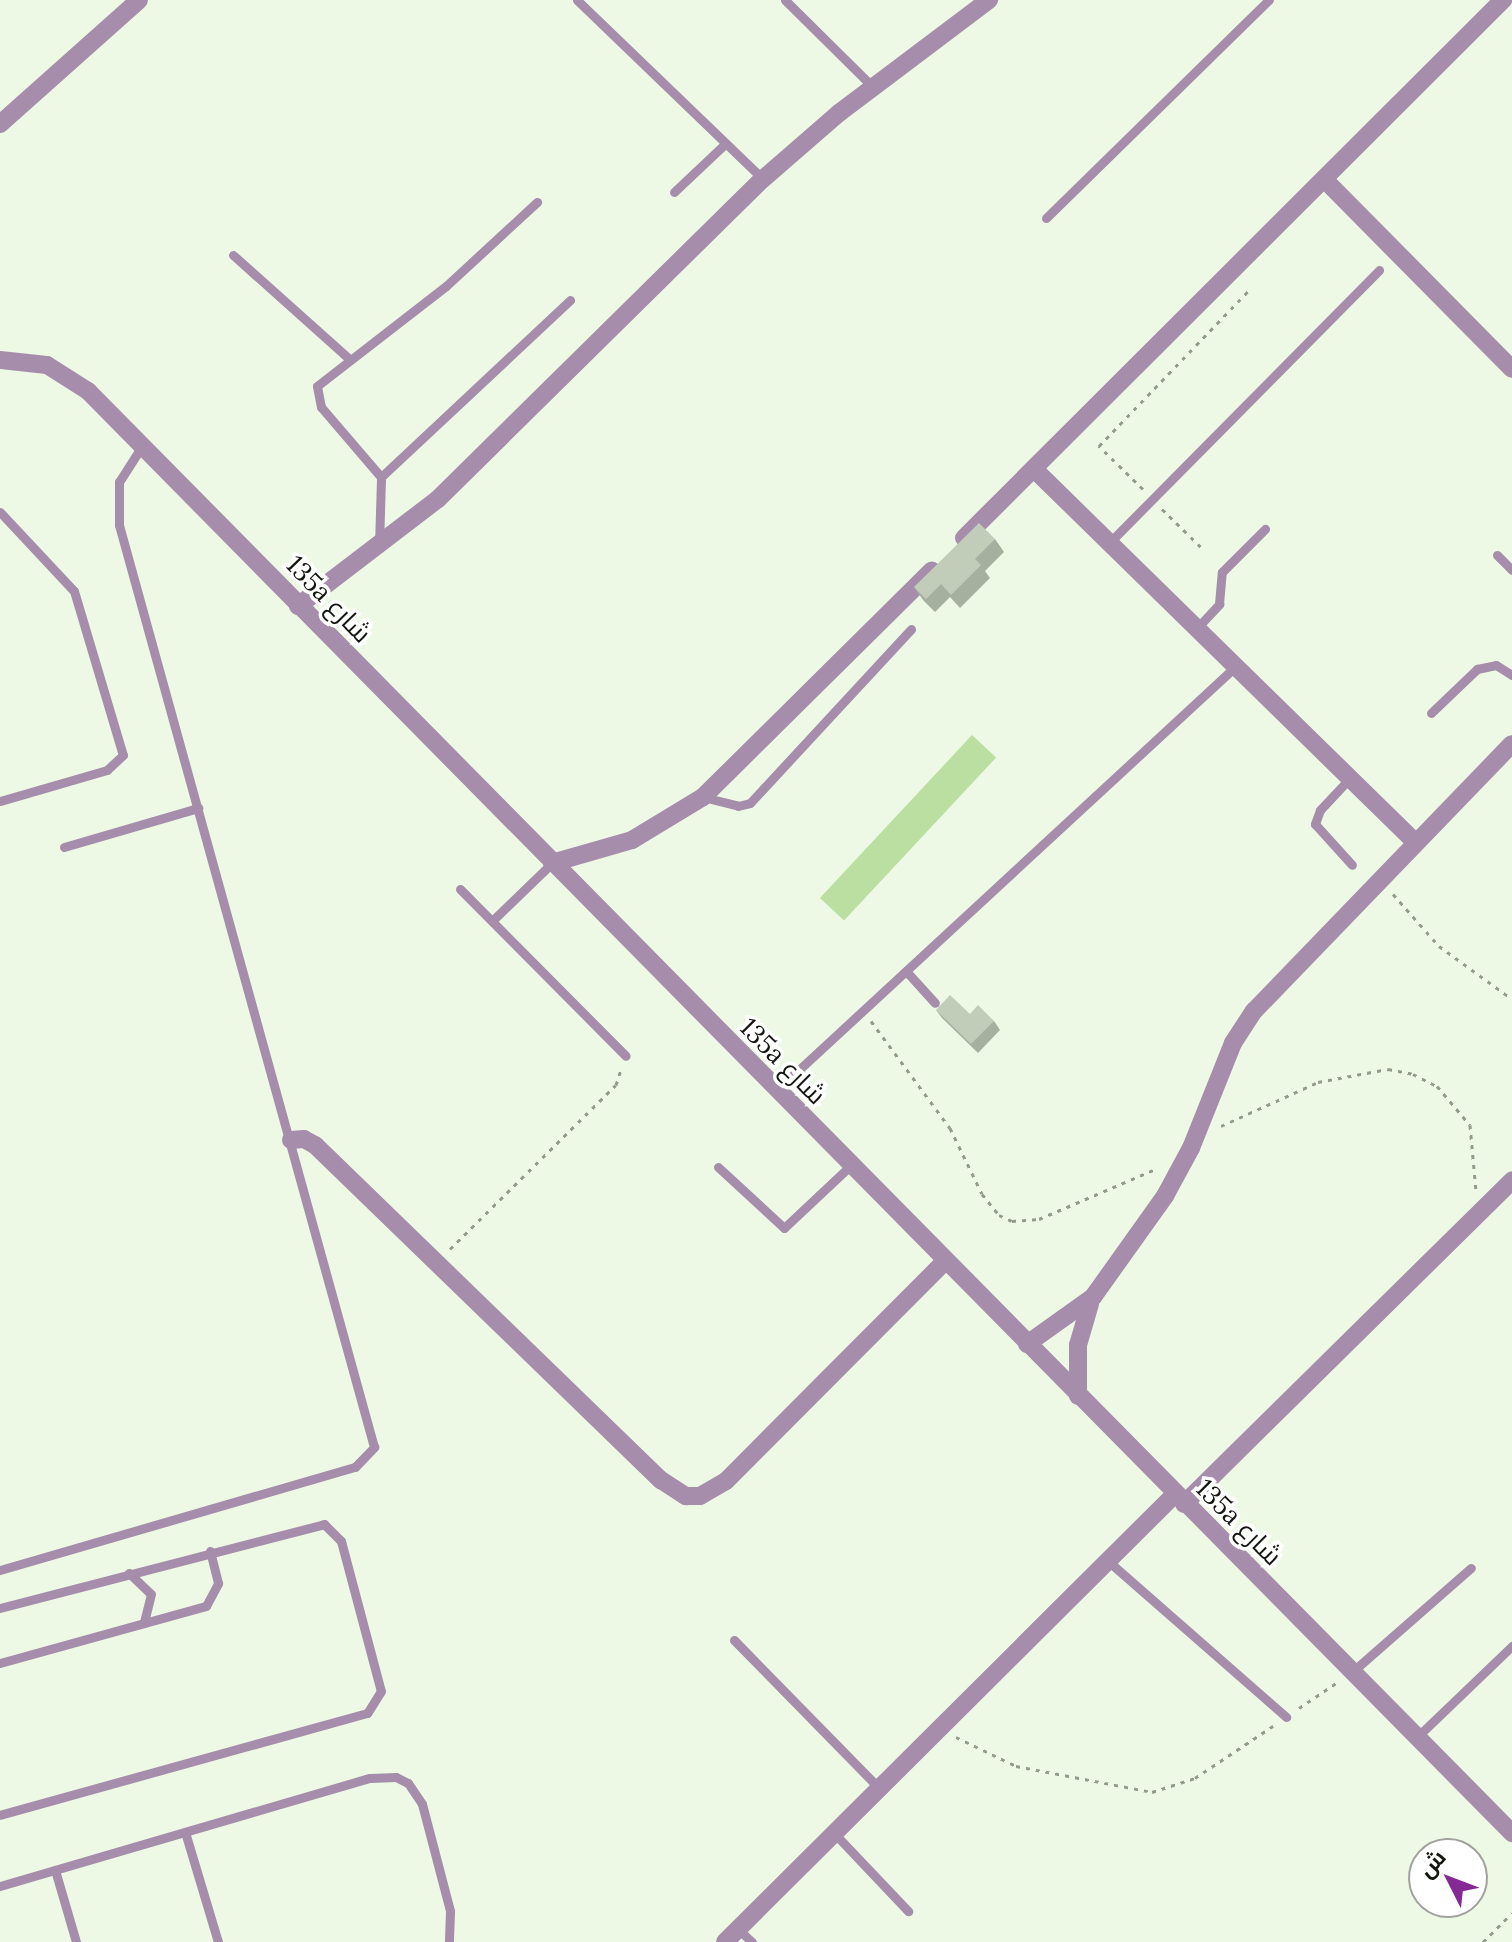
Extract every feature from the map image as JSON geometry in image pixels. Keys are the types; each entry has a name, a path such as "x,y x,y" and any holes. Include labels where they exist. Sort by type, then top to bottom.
{"street":[{"path":"0,124 139,0"},
{"path":"298,606 380,547 481,459 763,179 873,87 989,0"},
{"path":"552,863 632,840 703,797 1503,0"},
{"path":"1324,179 1512,369"},
{"name":"135a شارع","path":"0,360 36,363 67,374 142,446 1512,1833"},
{"path":"1034,469 1414,841"},
{"path":"1078,1396 1078,1345 1093,1297 1165,1196 1191,1148 1233,1043 1254,1011 1414,841 1512,744"},
{"path":"291,1140 315,1145 672,1490 700,1496 726,1481 945,1261"},
{"path":"738,1938 834,1833 1108,1561 1180,1499 1512,1180"},
{"path":"1027,1344 1093,1297"}],"lane":[{"path":"577,0 763,179"},
{"path":"785,0 873,87"},
{"path":"1046,218 1269,0"},
{"path":"674,192 726,143"},
{"path":"380,547 381,477 317,401 321,379 446,286 537,202"},
{"path":"233,255 348,358"},
{"path":"1109,543 1379,270"},
{"path":"381,477 570,300"},
{"path":"0,1570 355,1467 371,1456 374,1438 119,525 119,482 142,446"},
{"path":"0,512 74,591 123,755 107,770 0,801"},
{"path":"1197,628 1219,604 1222,572 1265,529"},
{"path":"1497,555 1512,570"},
{"path":"703,797 738,806 750,803 911,629"},
{"path":"1431,713 1477,669 1496,665 1512,675"},
{"path":"776,1090 1236,666"},
{"path":"1350,778 1320,810 1315,824 1352,865"},
{"path":"64,847 198,808"},
{"path":"492,921 552,863"},
{"path":"460,889 626,1056"},
{"path":"906,971 935,1003"},
{"path":"718,1167 784,1228 851,1165"},
{"path":"0,1608 316,1523 331,1528 341,1541 380,1683 374,1707 0,1815"},
{"path":"0,1662 144,1623 213,1600 218,1583 210,1551"},
{"path":"1108,1561 1286,1717"},
{"path":"1352,1672 1471,1568"},
{"path":"129,1573 151,1594 144,1623"},
{"path":"734,1640 879,1788"},
{"path":"1417,1737 1512,1646"},
{"path":"0,1886 370,1778 396,1777 408,1783 422,1804 450,1911 449,1942"},
{"path":"185,1832 218,1942"},
{"path":"834,1833 908,1911"},
{"path":"55,1870 76,1942"}],"path":[{"path":"1202,548 1099,446 1250,289"},
{"path":"1381,876 1439,946 1512,999"},
{"path":"436,1262 616,1085 626,1056"},
{"path":"941,1726 977,1750 1016,1766 1152,1792 1181,1786 1352,1672"},
{"path":"1483,1942 1512,1913"}],"green space":[{"path":"972,735 996,758 844,921 820,898"}],"building":[{"path":"979,523 995,539 975,559 981,565 951,595 941,584 926,599 914,587"},
{"path":"950,995 970,1014 978,1005 994,1021 971,1044 936,1010"}]}
